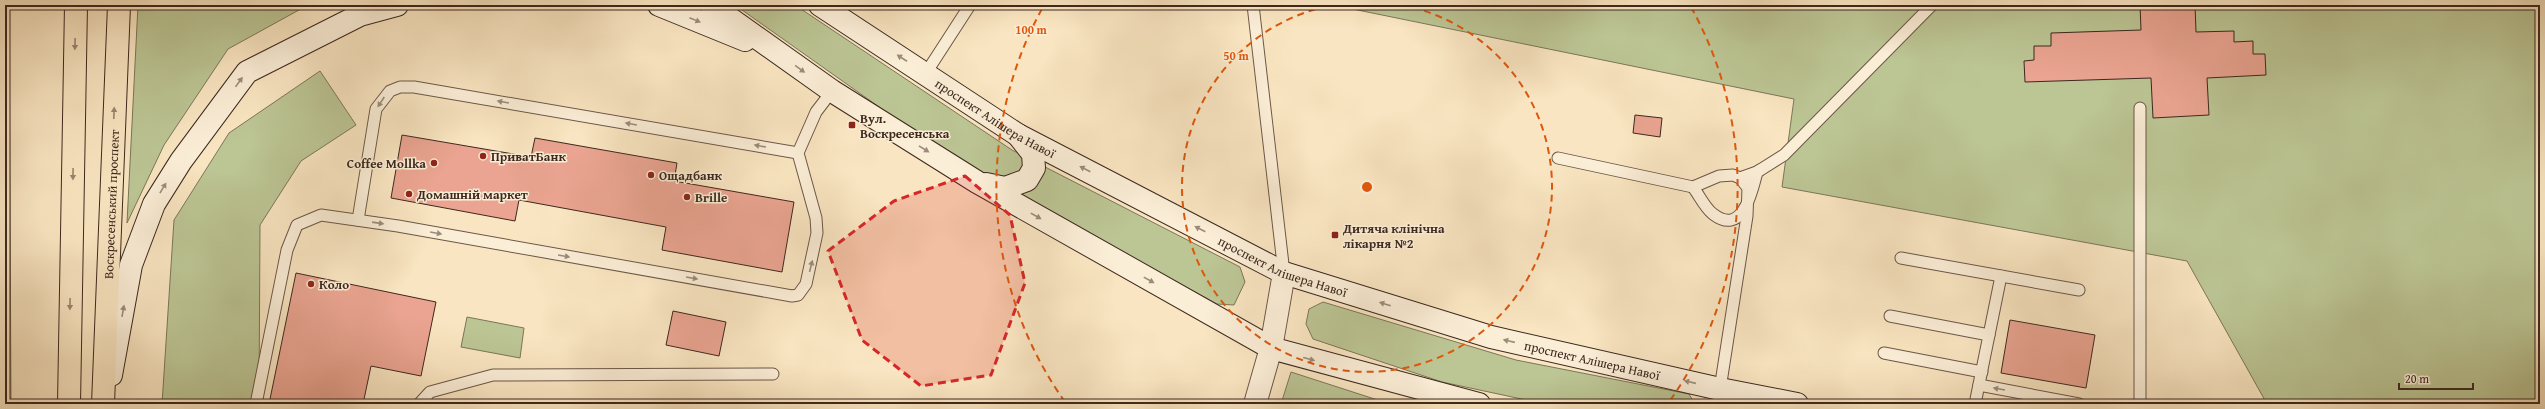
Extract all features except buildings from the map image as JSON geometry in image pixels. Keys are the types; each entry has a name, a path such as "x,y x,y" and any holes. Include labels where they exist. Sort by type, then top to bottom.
{"main road":[{"path":"69,404 76,5"},
{"name":"Воскресенський проспект","path":"105,404 118,5"}],"street":[{"path":"105,404 131,266 154,204 181,161 247,72 360,15 397,5"},
{"path":"659,5 777,52"},
{"path":"711,5 832,92 977,182 1271,348 1479,404"},
{"name":"проспект Алішера Навої","path":"820,5 1018,135 1284,273 1491,336 1719,396 1797,404"},
{"path":"977,182 1005,188 1027,180 1034,168 1033,154 1018,135"},
{"path":"1255,404 1271,348 1284,273"}],"lane":[{"path":"926,74 970,5"},
{"path":"1253,5 1284,273"},
{"path":"1558,158 1693,187 1726,174 1740,178 1757,172 1786,153 1932,5"},
{"path":"358,220 376,109 390,91 400,87 414,87 798,153"},
{"path":"256,404 287,250 297,225 321,215 358,220 792,296 803,291 806,284 817,233 816,218 798,153 816,112 832,92"},
{"path":"2140,108 2140,404"},
{"path":"1719,396 1749,201 1757,172"},
{"path":"1693,187 1709,210 1719,218 1737,217 1742,213 1749,201 1748,188 1740,178"},
{"path":"1706,204 1705,190 1713,179"},
{"path":"1737,217 1745,232"},
{"path":"1901,258 2080,290"},
{"path":"1975,404 2001,276"},
{"path":"1890,316 1989,335"},
{"path":"1884,353 1982,372"},
{"path":"419,404 430,392 493,375 773,374"},
{"path":"1979,386 2079,404"}],"highlighted area":[{"path":"965,176 1010,215 1025,283 991,375 921,386 862,340 828,251 894,201"}],"green space":[{"path":"5,5 9,5 11,404 5,404"},
{"path":"138,5 308,5 228,49 164,145 127,223"},
{"path":"735,5 795,5 1012,150 1240,267 1245,282 1234,305 1217,304 954,160"},
{"path":"1333,5 2540,5 2540,404 2267,404 2187,261 1782,187 1794,99"},
{"path":"320,71 356,125 301,161 260,225 259,404 162,404 174,220 229,133"},
{"path":"1323,302 1516,360 1689,394 1695,404 1545,404 1442,382 1313,339 1306,324 1309,309"},
{"path":"467,317 524,328 520,358 461,347"},
{"path":"1291,372 1390,404 1281,404"}],"place":[{"name":"Вул. Воскресенська","path":"852,125"},
{"name":"ПриватБанк","path":"483,156"},
{"name":"Coffee Mollka","path":"434,163"},
{"name":"Ощадбанк","path":"651,175"},
{"name":"Домашній маркет","path":"409,194"},
{"name":"Brille","path":"687,197"},
{"name":"Дитяча клінічна лікарня №2","path":"1335,235"},
{"name":"Коло","path":"311,284"}]}
